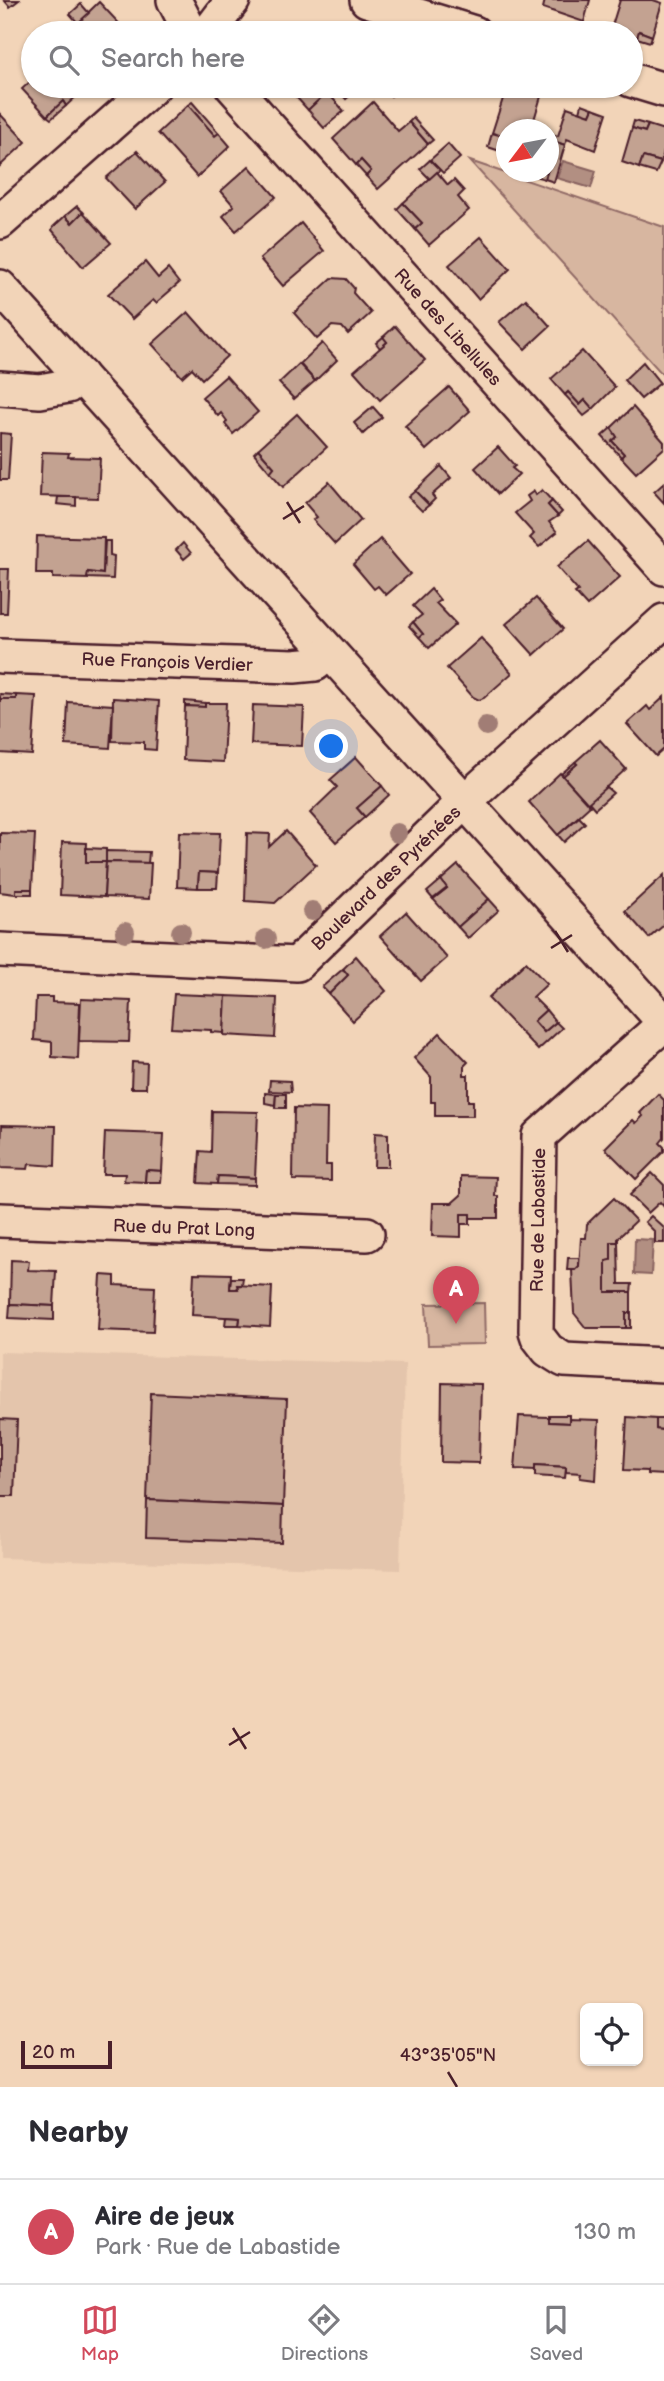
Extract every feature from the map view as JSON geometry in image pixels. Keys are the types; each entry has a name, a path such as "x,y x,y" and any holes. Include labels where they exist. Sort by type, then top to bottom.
{"street":[{"path":"174,0 185,21"},
{"path":"217,21 233,0"},
{"path":"367,0 435,21"},
{"path":"643,84 664,90"},
{"path":"0,222 140,98"},
{"name":"Rue des Libellules","path":"243,98 664,569"},
{"path":"0,287 664,1023"},
{"path":"0,388 40,391 68,386 80,375"},
{"name":"Boulevard des Pyrénées","path":"0,950 297,964 465,801 664,621"},
{"name":"Rue François Verdier","path":"0,656 294,666 315,664 330,652"},
{"name":"Rue de Labastide","path":"664,1023 539,1136 536,1331 548,1350 564,1360 664,1365"},
{"name":"Rue du Prat Long","path":"0,1220 368,1234"}],"shaded area":[{"path":"470,161 496,170 496,182 532,182 664,227 664,376"},
{"path":"563,161 596,171 591,188 559,179"},
{"path":"635,1239 653,1240 651,1275 634,1274"},
{"path":"484,1303 485,1344 428,1345 426,1304"},
{"path":"0,1352 405,1364 400,1570 0,1558"}],"building":[{"path":"4,0 19,0 10,7"},
{"path":"545,0 590,0 584,21 543,8"},
{"path":"620,0 653,0 662,3 652,36 643,33 643,21 613,21"},
{"path":"99,2 117,21 79,21"},
{"path":"81,4 89,13 80,21 76,21 70,14"},
{"path":"643,33 652,36 650,42 643,40"},
{"path":"30,98 75,98 66,106 63,101 47,116"},
{"path":"297,98 321,98 308,110"},
{"path":"321,98 332,98 344,111 324,128 308,110"},
{"path":"503,98 541,98 534,119 496,119"},
{"path":"63,101 66,106 51,119 47,116"},
{"path":"192,102 219,133 215,136 188,105"},
{"path":"373,102 398,131 409,122 428,144 378,189 366,176 371,171 361,160 356,165 333,139"},
{"path":"582,104 593,108 590,115 580,112"},
{"path":"188,105 215,136 219,133 230,146 197,177 158,133"},
{"path":"567,107 590,115 593,108 607,113 595,150 567,139 565,145 559,143 559,133"},
{"path":"0,114 26,142 0,166"},
{"path":"413,118 433,140 428,144 409,122"},
{"path":"634,121 648,125 645,132 632,128"},
{"path":"648,125 664,130 661,162 643,157 639,168 622,162 632,128 645,132"},
{"path":"492,133 496,134 496,150 488,147"},
{"path":"559,143 565,145 559,165"},
{"path":"448,144 460,158 443,173 430,160"},
{"path":"137,151 165,182 135,209 106,178"},
{"path":"643,157 661,162 656,173 639,168"},
{"path":"361,160 371,171 366,176 356,165"},
{"path":"430,160 440,170 430,179 420,169"},
{"path":"249,166 276,197 236,231 223,216 234,206 221,191"},
{"path":"437,172 448,185 454,180 464,191 458,197 469,210 429,245 415,229 422,223 403,203"},
{"path":"403,203 422,223 415,229 397,209"},
{"path":"77,206 83,212 72,223 65,216"},
{"path":"83,212 111,243 83,267 52,230 65,216 72,223"},
{"path":"301,223 324,251 283,286 260,259"},
{"path":"481,237 510,269 478,299 449,265"},
{"path":"145,262 158,278 168,269 179,283 156,303 153,300 132,319 108,294"},
{"path":"332,278 346,279 354,288 353,293 371,313 348,334 342,327 332,326 317,339 294,313"},
{"path":"526,299 550,326 525,349 499,322"},
{"path":"188,312 227,356 202,379 192,368 182,377 152,344"},
{"path":"395,326 425,360 380,400 354,371 387,342 383,337"},
{"path":"383,337 387,342 380,348 376,343"},
{"path":"322,343 337,360 315,381 300,364"},
{"path":"582,351 615,387 593,409 585,400 580,405 568,392 565,395 551,379"},
{"path":"643,362 660,383 641,399 624,380"},
{"path":"299,364 315,381 294,399 279,383"},
{"path":"226,376 258,412 233,434 221,413 218,416 202,397"},
{"path":"449,387 470,411 426,450 405,426"},
{"path":"568,392 580,405 585,400 593,409 584,416 565,395"},
{"path":"373,407 382,417 363,434 354,423"},
{"path":"633,407 664,442 664,448 636,473 621,457 624,454 612,441 617,437 611,428"},
{"path":"297,414 327,447 283,487 270,472 274,467 258,449"},
{"path":"611,428 617,437 612,441 624,454 621,457 602,436"},
{"path":"0,433 11,434 8,480 0,480"},
{"path":"498,447 519,474 498,494 475,468"},
{"path":"258,449 274,467 270,472 254,453"},
{"path":"42,452 69,453 68,457 100,458 98,498 40,496"},
{"path":"441,466 451,478 432,495 435,499 429,505 415,491"},
{"path":"329,482 361,520 335,544 313,520 317,517 305,503"},
{"path":"664,483 664,503 654,492"},
{"path":"542,490 552,501 548,505 558,516 549,522 557,532 539,547 530,538 534,534 515,513 530,501 527,496 534,491 536,495"},
{"path":"415,491 429,505 422,511 408,497"},
{"path":"58,497 76,497 76,506 57,504"},
{"path":"552,501 562,512 558,516 548,505"},
{"path":"37,536 104,538 103,574 88,572 88,579 53,578 53,574 36,574"},
{"path":"380,539 410,574 386,595 378,586 374,589 353,564"},
{"path":"105,541 110,541 110,555 114,556 113,579 87,578 88,572 103,574"},
{"path":"588,541 620,577 587,606 557,567"},
{"path":"183,543 191,553 184,559 176,550"},
{"path":"0,569 9,569 7,613 0,613"},
{"path":"431,589 440,600 436,603 456,624 429,648 419,637 423,634 413,622 422,615 413,606"},
{"path":"536,598 563,629 534,655 506,624"},
{"path":"413,622 423,634 419,637 409,626"},
{"path":"481,638 512,673 479,700 473,697 447,668"},
{"path":"0,694 16,695 16,699 0,699"},
{"path":"16,695 36,696 32,755 0,753 0,699 16,699"},
{"path":"664,697 664,749 656,756 627,724 647,706 650,710"},
{"path":"113,698 159,701 156,750 144,749 144,742 112,741"},
{"path":"185,701 205,703 205,707 185,706"},
{"path":"68,702 113,705 110,748 66,745"},
{"path":"205,703 226,703 223,762 183,760 185,706 205,707"},
{"path":"253,705 304,707 302,746 251,744"},
{"path":"600,740 626,769 588,804 563,776"},
{"path":"356,757 382,786 357,808 365,817 336,842 310,813 337,787 330,780"},
{"path":"575,762 577,764 563,776 561,774"},
{"path":"560,773 590,806 558,835 529,802"},
{"path":"382,786 389,795 365,817 357,808"},
{"path":"606,787 613,793 595,809 589,802"},
{"path":"579,817 585,823 564,842 558,835"},
{"path":"286,831 316,865 275,903 245,901 247,833 270,834 269,847"},
{"path":"179,832 220,833 218,873 199,872 198,888 177,887"},
{"path":"0,833 35,834 32,889 16,889 16,894 0,892"},
{"path":"62,842 87,843 86,862 106,862 104,897 60,895"},
{"path":"86,848 106,849 106,862 86,862"},
{"path":"106,851 149,852 148,863 106,862"},
{"path":"106,862 151,863 149,899 104,897"},
{"path":"458,865 489,899 458,927 433,899 447,888 441,880"},
{"path":"199,872 218,873 217,888 198,888"},
{"path":"664,875 664,925 649,938 625,911"},
{"path":"441,880 447,888 433,899 427,892"},
{"path":"16,889 32,889 32,894 16,894"},
{"path":"489,899 499,910 468,938 458,927"},
{"path":"406,912 447,958 421,981 380,936"},
{"path":"356,956 386,991 353,1021 329,994 348,975 343,969"},
{"path":"526,962 547,984 533,997 546,1010 534,1021 544,1032 556,1022 562,1028 538,1050 488,998"},
{"path":"343,969 348,975 329,994 322,987"},
{"path":"174,994 226,996 224,1033 171,1028"},
{"path":"226,996 277,998 275,1038 224,1035"},
{"path":"36,997 52,997 52,1002 80,1003 78,1059 52,1057 52,1042 34,1040"},
{"path":"81,999 131,1001 129,1042 79,1041"},
{"path":"546,1010 556,1022 544,1032 534,1021"},
{"path":"440,1033 468,1062 464,1066 464,1075 468,1075 468,1101 473,1101 473,1116 435,1116 435,1102 431,1102 431,1077 414,1058"},
{"path":"132,1062 147,1063 146,1088 131,1088"},
{"path":"270,1080 290,1081 291,1092 269,1091"},
{"path":"265,1093 276,1094 275,1105 265,1103"},
{"path":"276,1094 286,1094 286,1108 275,1108"},
{"path":"658,1094 664,1100 664,1138 660,1143 664,1151 636,1179 605,1148 633,1120 636,1123 643,1116 640,1113"},
{"path":"294,1108 327,1109 326,1165 331,1165 331,1181 293,1180"},
{"path":"212,1111 258,1112 255,1178 218,1176 217,1184 198,1183 200,1151 211,1152"},
{"path":"2,1125 56,1126 55,1166 29,1164 28,1169 0,1168"},
{"path":"105,1132 164,1134 162,1171 146,1170 145,1182 124,1181 125,1174 103,1174"},
{"path":"375,1133 388,1134 388,1167 374,1167"},
{"path":"146,1170 162,1171 161,1182 145,1182"},
{"path":"652,1173 664,1185 664,1207 660,1202 648,1213 630,1195"},
{"path":"218,1176 255,1178 255,1185 217,1184"},
{"path":"461,1176 496,1177 498,1218 470,1218 470,1214 461,1214 461,1237 432,1236 433,1203 452,1203 461,1195"},
{"path":"614,1198 636,1221 618,1238 618,1242 611,1242 611,1260 606,1261 606,1292 631,1292 631,1313 626,1313 626,1328 586,1328 574,1313 572,1270 579,1266 581,1238 586,1238 587,1224"},
{"path":"461,1214 470,1214 470,1224 461,1224"},
{"path":"651,1216 664,1228 664,1243 655,1243 655,1232 645,1222"},
{"path":"611,1242 618,1242 619,1284 632,1284 631,1292 606,1292 606,1261 611,1260"},
{"path":"568,1258 579,1258 579,1266 575,1270 567,1270"},
{"path":"11,1260 29,1261 28,1270 56,1271 54,1306 10,1304"},
{"path":"194,1273 231,1274 230,1289 238,1289 237,1285 272,1287 270,1327 239,1325 240,1318 192,1315"},
{"path":"101,1275 115,1276 115,1285 155,1287 153,1332 98,1330"},
{"path":"231,1278 243,1278 242,1285 237,1285 238,1289 230,1289"},
{"path":"10,1304 54,1306 54,1320 9,1318"},
{"path":"626,1313 631,1313 631,1328 626,1328"},
{"path":"226,1317 240,1318 239,1325 225,1325"},
{"path":"442,1383 481,1384 479,1463 441,1462"},
{"path":"151,1393 287,1399 283,1506 147,1500"},
{"path":"549,1415 569,1415 569,1423 549,1422"},
{"path":"519,1416 549,1417 549,1422 569,1423 569,1419 599,1420 596,1480 580,1478 581,1473 566,1472 566,1467 535,1465 535,1470 515,1469"},
{"path":"627,1417 656,1419 656,1429 664,1430 664,1475 624,1470"},
{"path":"0,1419 17,1420 14,1496 0,1496"},
{"path":"656,1419 664,1419 664,1430 656,1429"},
{"path":"535,1465 566,1467 565,1478 535,1476"},
{"path":"147,1500 283,1506 282,1543 146,1538"}],"place":[{"name":"Aire de jeux","path":"456,1324"}]}
